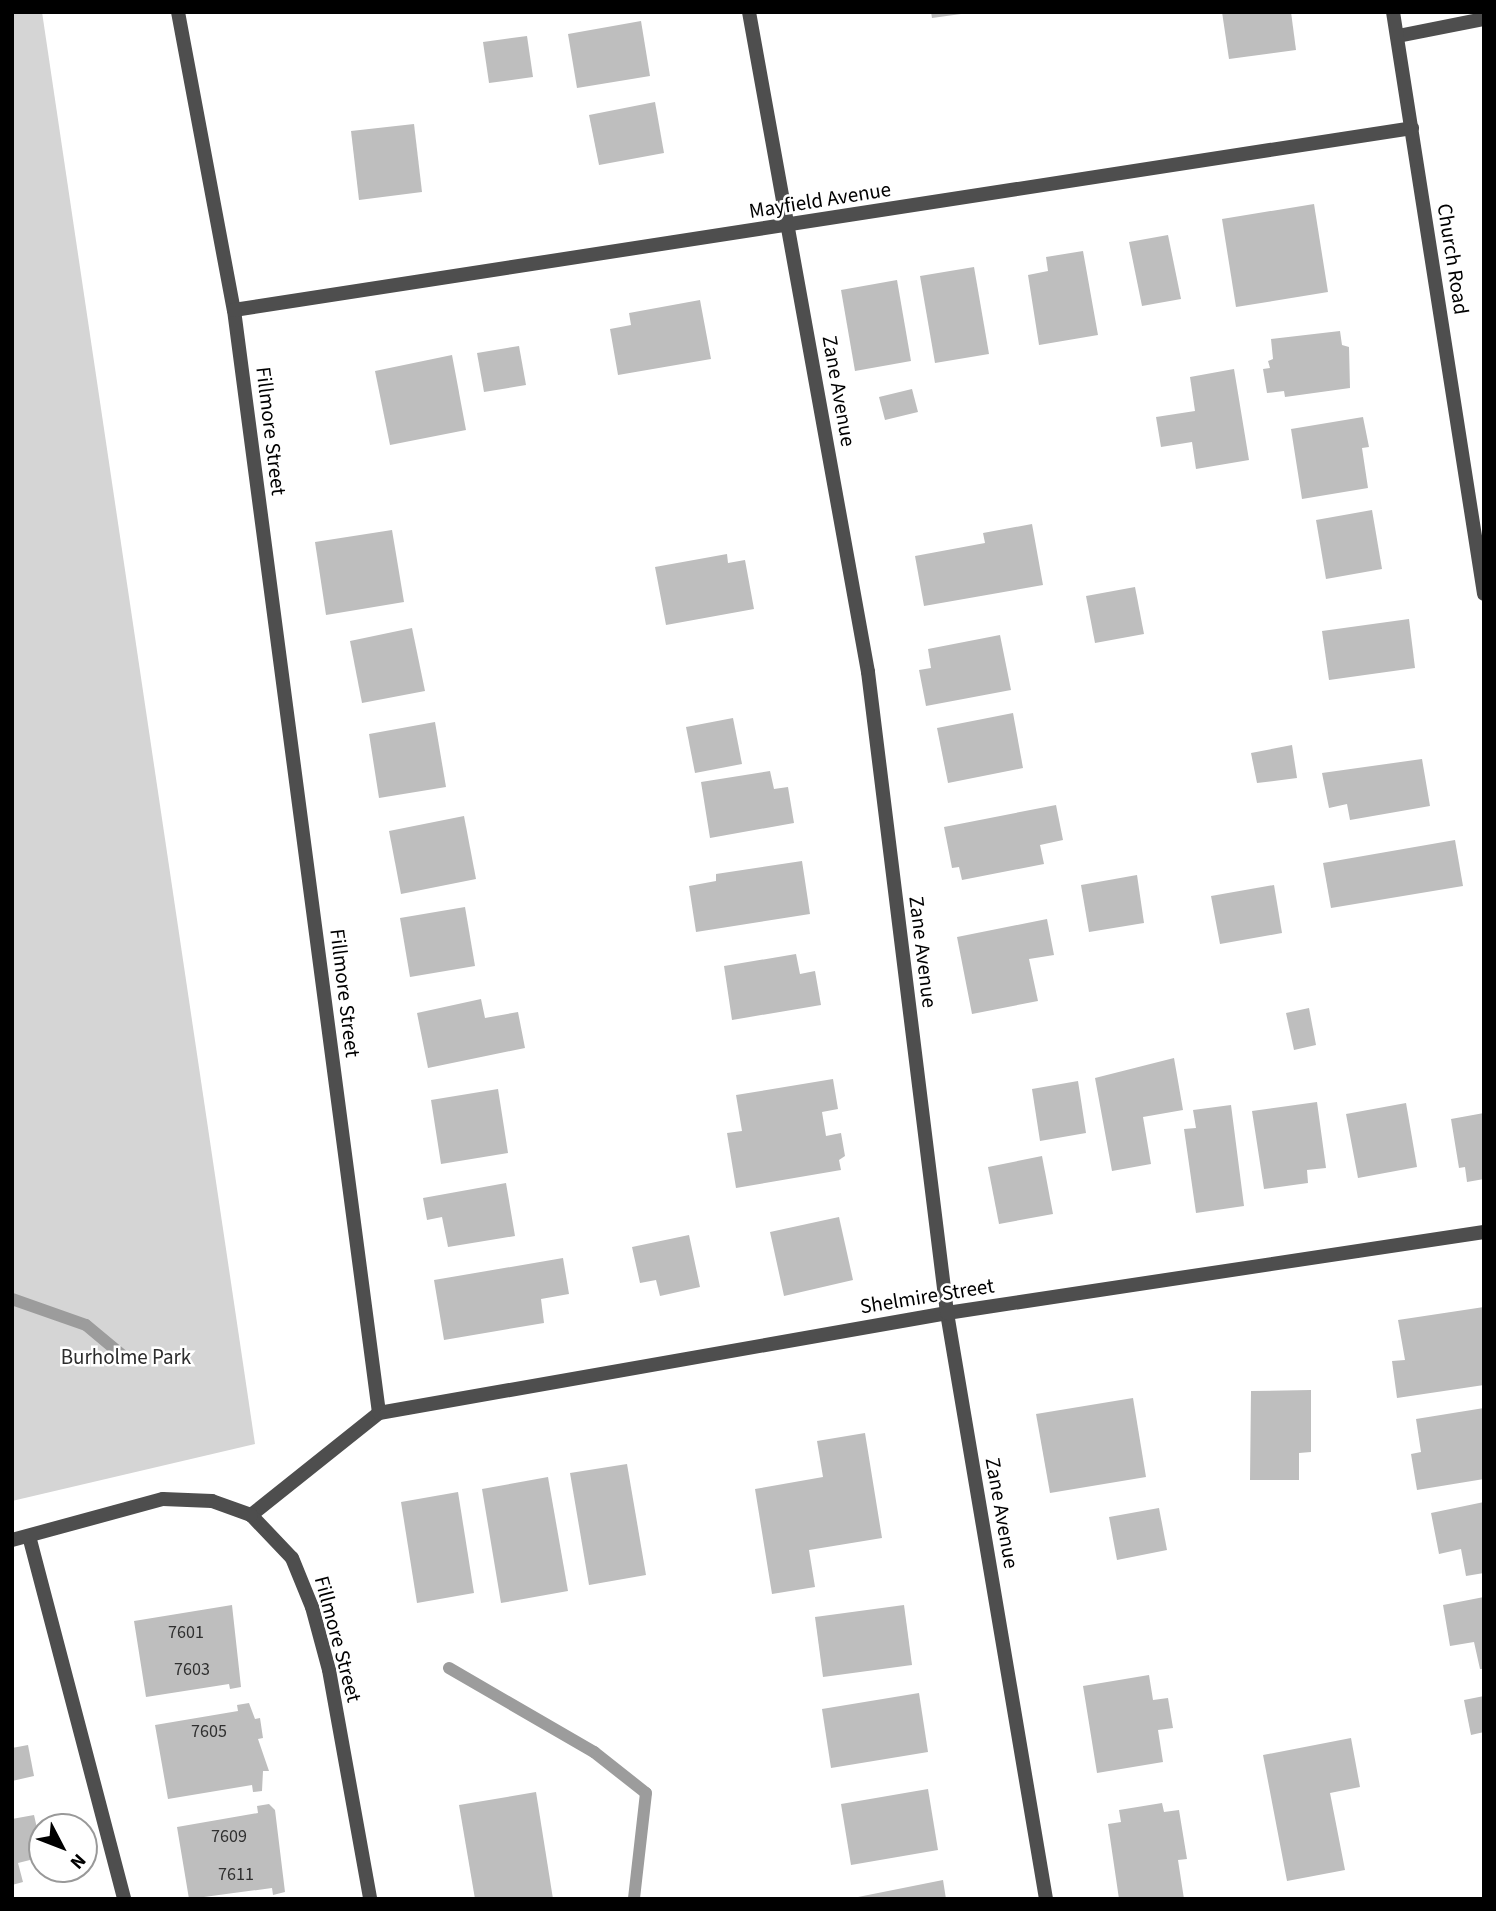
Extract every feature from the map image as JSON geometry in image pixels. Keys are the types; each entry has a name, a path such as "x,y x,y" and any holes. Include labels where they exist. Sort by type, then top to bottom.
{"street":[{"name":"Fillmore Street","path":"178,12 234,310 379,1413"},
{"name":"Zane Avenue","path":"749,12 867,673 947,1312 1046,1899"},
{"name":"Church Road","path":"1393,12 1484,594"},
{"path":"1398,36 1484,19"},
{"name":"Mayfield Avenue","path":"234,310 1412,128"},
{"name":"Shelmire Street","path":"379,1413 947,1312 1484,1232"},
{"path":"12,1540 163,1499 212,1502 251,1515 379,1413"},
{"name":"Fillmore Street","path":"251,1515 292,1558 312,1607 329,1670 370,1899"},
{"path":"29,1536 124,1899"}],"green space":[{"name":"Burholme Park","path":"12,12 42,12 255,1444 12,1501"}],"building":[{"path":"931,12 961,12 961,14 932,18"},
{"path":"1222,12 1291,12 1296,50 1229,59"},
{"path":"641,21 650,76 577,88 568,34"},
{"path":"527,36 533,77 489,83 483,42"},
{"path":"655,102 664,153 599,165 589,115"},
{"path":"414,124 422,192 359,200 351,131"},
{"path":"1314,204 1328,292 1236,307 1222,219"},
{"path":"1168,235 1181,299 1142,306 1129,242"},
{"path":"1083,251 1098,335 1039,345 1028,275 1048,271 1046,257"},
{"path":"974,267 989,354 935,363 920,276"},
{"path":"897,280 911,361 855,371 841,290"},
{"path":"700,300 711,359 618,375 610,329 631,325 629,313"},
{"path":"1340,331 1342,345 1349,347 1350,388 1285,397 1284,391 1267,393 1263,369 1270,368 1268,361 1273,359 1271,339"},
{"path":"519,346 526,385 484,392 477,353"},
{"path":"452,355 466,430 390,445 375,371"},
{"path":"1234,369 1249,460 1196,469 1192,442 1161,447 1156,417 1195,411 1190,377"},
{"path":"912,389 918,412 885,420 879,397"},
{"path":"1363,417 1369,447 1362,448 1368,488 1302,499 1291,429"},
{"path":"1372,510 1382,569 1326,579 1316,520"},
{"path":"1032,524 1043,585 924,606 915,556 985,543 983,533"},
{"path":"392,530 404,602 326,615 315,542"},
{"path":"727,554 728,563 745,560 754,609 666,625 655,567"},
{"path":"1135,587 1144,634 1095,643 1086,596"},
{"path":"1409,619 1415,668 1329,680 1322,631"},
{"path":"412,628 425,691 362,703 350,641"},
{"path":"1000,635 1011,690 926,706 919,670 931,668 928,649"},
{"path":"1013,713 1023,768 948,783 937,728"},
{"path":"733,718 742,764 695,773 686,727"},
{"path":"435,722 446,787 379,798 369,734"},
{"path":"1292,745 1297,778 1257,783 1251,753"},
{"path":"1422,759 1430,806 1350,820 1347,804 1329,808 1322,773"},
{"path":"770,771 774,789 788,787 794,823 710,838 701,782"},
{"path":"1056,805 1063,840 1040,845 1044,864 962,880 959,867 952,868 944,827"},
{"path":"464,816 476,879 401,894 389,831"},
{"path":"1455,840 1463,886 1331,908 1323,863"},
{"path":"802,861 810,914 696,932 689,886 716,881 716,874"},
{"path":"1137,875 1144,923 1089,932 1081,885"},
{"path":"1274,885 1282,933 1220,944 1211,896"},
{"path":"465,907 475,966 410,977 400,918"},
{"path":"1047,919 1054,955 1029,959 1038,1001 972,1014 957,937"},
{"path":"796,954 800,974 815,971 821,1005 732,1020 724,966"},
{"path":"481,999 485,1018 518,1012 525,1048 428,1068 417,1013"},
{"path":"1309,1008 1316,1045 1294,1050 1286,1013"},
{"path":"1174,1058 1183,1110 1143,1117 1151,1164 1112,1171 1095,1078"},
{"path":"833,1079 838,1109 822,1112 826,1136 841,1133 845,1156 839,1160 841,1170 736,1188 727,1133 742,1131 736,1095"},
{"path":"1078,1081 1086,1133 1040,1141 1032,1089"},
{"path":"498,1089 508,1153 441,1164 431,1100"},
{"path":"1317,1102 1326,1168 1307,1170 1308,1183 1264,1189 1252,1111"},
{"path":"1406,1103 1417,1167 1358,1178 1346,1114"},
{"path":"1231,1105 1244,1206 1196,1213 1184,1129 1196,1128 1193,1110"},
{"path":"1484,1113 1484,1179 1467,1182 1465,1167 1459,1168 1451,1119"},
{"path":"1042,1156 1053,1214 999,1224 988,1167"},
{"path":"506,1183 515,1236 448,1247 442,1217 427,1220 423,1198"},
{"path":"839,1217 853,1280 784,1296 770,1232"},
{"path":"689,1235 700,1287 660,1296 656,1280 640,1283 632,1247"},
{"path":"563,1258 569,1294 541,1299 544,1323 444,1340 434,1280"},
{"path":"1484,1307 1484,1385 1397,1398 1392,1361 1405,1360 1398,1320"},
{"path":"1311,1390 1311,1452 1299,1453 1299,1480 1250,1480 1251,1391"},
{"path":"1133,1398 1146,1477 1050,1493 1036,1414"},
{"path":"1484,1408 1484,1479 1417,1490 1411,1454 1421,1452 1416,1419"},
{"path":"865,1433 882,1538 809,1550 815,1587 772,1594 755,1489 823,1477 817,1441"},
{"path":"627,1464 646,1575 589,1585 570,1473"},
{"path":"548,1477 568,1591 501,1603 482,1489"},
{"path":"458,1492 474,1593 417,1603 401,1502"},
{"path":"1484,1502 1484,1573 1466,1576 1461,1549 1439,1554 1431,1513"},
{"path":"1159,1508 1167,1550 1117,1560 1109,1517"},
{"path":"1484,1597 1484,1669 1480,1669 1474,1642 1450,1646 1443,1605"},
{"path":"232,1605 241,1687 230,1689 229,1684 146,1697 134,1621"},
{"path":"904,1605 912,1665 823,1677 815,1617"},
{"path":"1149,1675 1153,1700 1168,1698 1173,1728 1158,1730 1163,1762 1097,1773 1083,1686"},
{"path":"919,1693 928,1752 831,1768 822,1709"},
{"path":"1484,1696 1484,1732 1471,1735 1464,1700"},
{"path":"249,1703 255,1719 260,1718 263,1738 258,1739 269,1771 263,1771 262,1791 253,1792 252,1785 168,1799 155,1725 238,1711 237,1705"},
{"path":"1351,1738 1360,1787 1330,1793 1345,1870 1287,1881 1263,1755"},
{"path":"28,1745 34,1776 12,1781 12,1748"},
{"path":"928,1789 938,1850 851,1865 841,1804"},
{"path":"536,1792 553,1899 475,1899 459,1805"},
{"path":"1162,1803 1164,1812 1179,1810 1187,1859 1178,1860 1184,1899 1119,1899 1108,1824 1121,1822 1119,1810"},
{"path":"269,1804 275,1810 285,1892 273,1895 272,1888 189,1899 177,1827 258,1813 257,1806"},
{"path":"28,1816 28,1860 18,1863 23,1882 12,1885 12,1819"},
{"path":"943,1880 946,1899 853,1899 853,1898"}],"waterway":[{"path":"12,1299 86,1325 129,1361"},
{"path":"449,1668 594,1752 646,1793 634,1899"}]}
